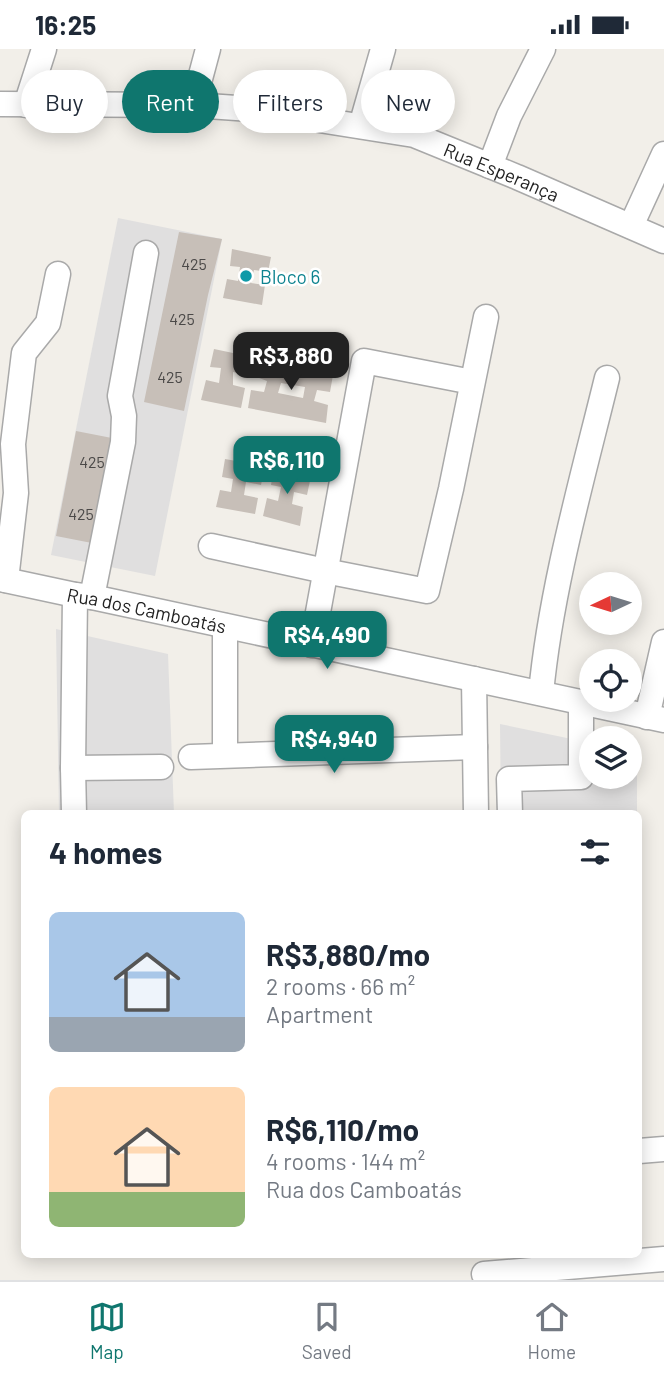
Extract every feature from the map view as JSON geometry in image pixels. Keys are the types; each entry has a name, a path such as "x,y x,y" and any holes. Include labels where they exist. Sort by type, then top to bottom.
{"street":[{"path":"37,70 44,49"},
{"path":"202,70 208,49"},
{"path":"360,126 383,49"},
{"path":"490,166 509,116 543,49"},
{"name":"Rua Esperança","path":"0,104 21,105"},
{"name":"Rua Esperança","path":"219,107 251,109 414,135 664,241"},
{"path":"631,226 664,154"},
{"path":"74,810 73,768 84,596 123,442 124,416 120,396 146,253"},
{"path":"3,580 16,493 13,444 24,353 48,323 58,274"},
{"path":"211,546 427,591 486,317"},
{"path":"312,645 364,361 472,382"},
{"path":"541,693 566,548 607,378"},
{"name":"Rua dos Camboatás","path":"3,580 579,702"},
{"path":"225,627 225,755"},
{"path":"655,718 664,642"},
{"path":"474,679 476,810"},
{"path":"510,810 509,779 581,777 581,712"},
{"name":"Rua dos Camboatás","path":"627,712 655,718"},
{"path":"191,757 475,747"},
{"path":"73,768 161,767"},
{"path":"642,1151 664,1149"},
{"path":"484,1270 664,1259"}],"shaded area":[{"path":"118,218 222,239 155,576 51,555"},
{"path":"56,629 168,654 174,810 59,810"},
{"path":"500,724 579,740 579,789 637,789 637,810 501,810"}],"building":[{"path":"179,232 222,239 184,411 144,402"},
{"name":"Bloco 6","path":"232,249 271,257 268,272 254,270 251,283 265,285 262,305 223,298 227,279 238,281 240,267 230,266"},
{"path":"214,349 252,357 248,375 233,372 233,385 245,388 241,408 201,400 206,380 219,383 221,368 210,367"},
{"path":"259,360 333,375 330,392 317,390 314,401 328,405 326,423 248,408 251,390 264,392 267,381 254,376","holes":["281,383 305,387 303,398 278,393"]},
{"path":"76,431 117,439 97,544 56,536"},
{"path":"225,459 265,466 261,485 246,482 244,495 258,498 255,514 216,507 220,490 231,492 233,479 222,477"},
{"path":"274,467 311,476 307,495 294,492 292,504 303,507 300,526 263,516 267,498 278,501 281,487 271,485"}],"place":[{"name":"Bloco 6","path":"246,276"}]}
